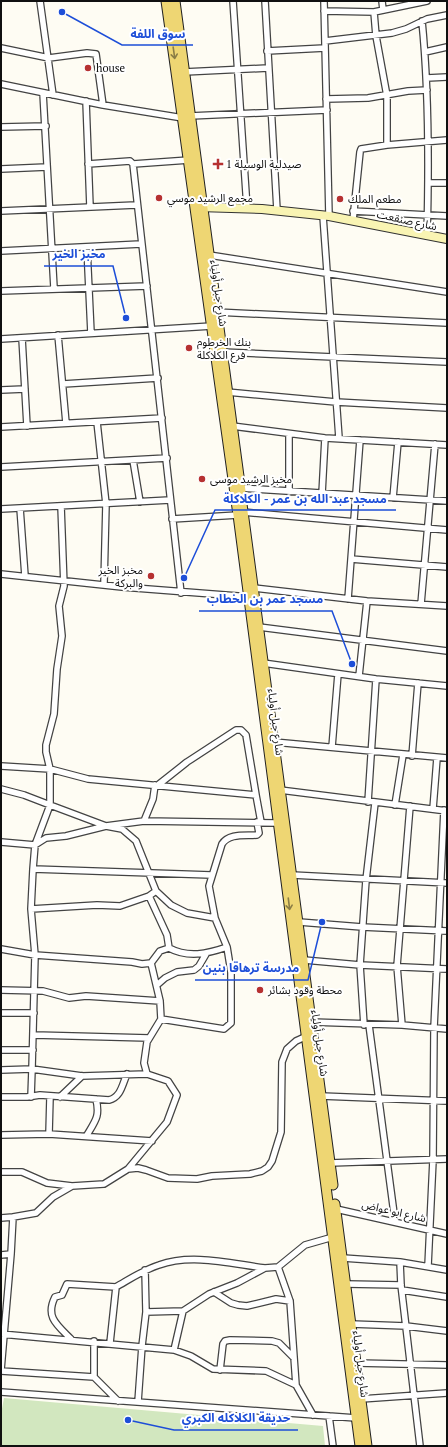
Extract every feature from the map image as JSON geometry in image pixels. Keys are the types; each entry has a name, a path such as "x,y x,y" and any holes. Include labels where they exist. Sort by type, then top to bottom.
{"main road":[{"name":"شارع جبل أولياء","path":"166,1 186,117 199,207 212,326 252,594 278,823 360,1446"},
{"name":"شارع جبل أولياء","path":"174,1 184,72 189,160 209,255 240,488 240,513"},
{"name":"شارع جبل أولياء","path":"252,594 259,627 299,922 367,1446"}],"street":[{"path":"40,1 53,95"},
{"path":"233,1 239,70 247,208"},
{"path":"265,1 276,210"},
{"path":"324,1 327,110 326,216 330,318 339,438"},
{"path":"382,1 383,10"},
{"path":"324,11 374,12 427,1"},
{"path":"374,12 376,36 387,96 387,145"},
{"path":"325,41 376,36 400,31 422,21 447,15"},
{"path":"422,21 427,78 428,183 426,236"},
{"path":"425,52 447,47"},
{"path":"1,48 49,58 87,52 96,54 103,105"},
{"path":"267,51 325,48"},
{"path":"184,72 268,68"},
{"path":"427,78 447,77"},
{"path":"1,84 103,105 186,117 327,110"},
{"path":"326,100 387,96 408,91 427,90"},
{"path":"43,93 54,288"},
{"path":"86,101 90,207"},
{"path":"1,127 46,126"},
{"path":"353,220 360,152 364,148 447,140"},
{"path":"88,164 130,161 133,164 189,160"},
{"path":"133,164 136,205 153,329 181,593"},
{"path":"1,169 47,167"},
{"path":"428,183 447,183"},
{"path":"1,211 136,205"},
{"name":"شارع صنقعت","path":"199,207 276,210 326,216 447,239"},
{"path":"353,211 447,216"},
{"path":"1,251 52,248 87,248 141,244"},
{"path":"87,248 91,333"},
{"path":"209,255 447,292"},
{"path":"1,291 147,286"},
{"path":"216,312 447,323"},
{"path":"1,339 212,326"},
{"path":"58,335 66,423"},
{"path":"22,338 27,426"},
{"path":"222,352 447,362"},
{"path":"63,384 158,378"},
{"path":"1,390 25,388"},
{"path":"227,392 336,402 447,408"},
{"path":"1,427 162,418"},
{"path":"97,422 106,504 104,584"},
{"path":"232,426 325,438 447,445"},
{"path":"289,434 289,492"},
{"path":"322,494 325,438"},
{"path":"348,599 357,496 360,440"},
{"path":"393,498 398,442"},
{"path":"421,604 435,444"},
{"path":"1,467 167,458"},
{"path":"134,460 140,502"},
{"path":"240,488 447,501"},
{"path":"1,509 170,500"},
{"path":"31,1097 35,990 35,956 31,909 32,869 34,845 50,805 50,769 46,745 51,729 56,701 57,669 62,636 59,606 64,590 61,506"},
{"path":"20,508 25,576"},
{"path":"172,519 240,513 447,530"},
{"path":"351,559 447,567"},
{"path":"1,574 181,593 252,594 447,606"},
{"path":"359,676 367,601"},
{"path":"259,627 447,651"},
{"path":"263,663 376,679 447,686"},
{"path":"332,747 338,674"},
{"path":"368,802 376,679"},
{"path":"412,756 418,683"},
{"path":"144,821 157,785 187,762 236,730 241,730 246,735 256,795 259,833 257,835 235,836 225,839 211,876 210,892 216,918 227,947 231,972 232,1023 224,1028 161,1019"},
{"path":"274,742 412,756 447,758"},
{"path":"395,805 403,755"},
{"path":"433,809 437,758"},
{"path":"1,766 50,769 88,780 256,795"},
{"path":"1,789 24,795 106,826 122,829 136,841 150,872 156,891 179,910 216,918"},
{"path":"280,790 446,811 440,883 438,969 434,1028 433,1160 428,1266"},
{"path":"375,803 366,880 360,965 395,1221"},
{"path":"402,1025 397,966 410,806"},
{"path":"1,842 34,845 46,838 66,836 106,826 144,821 278,823"},
{"path":"32,869 150,872 211,876"},
{"path":"292,875 404,882 447,883"},
{"path":"31,909 97,905 120,906 149,896 156,891"},
{"path":"149,896 167,935 169,948"},
{"path":"299,922 447,931"},
{"path":"146,1074 144,1063 146,1042 161,1019 160,1001 151,963 160,950 169,948 178,953 206,954 227,947"},
{"path":"1,949 35,956 151,963"},
{"path":"157,985 165,978 177,972 194,970 199,966 206,954"},
{"path":"304,960 360,965 447,969"},
{"path":"1,990 35,990 69,998 86,996 160,1001"},
{"path":"1,1013 34,1013"},
{"path":"311,1022 402,1025 447,1029"},
{"path":"34,1035 149,1038"},
{"path":"128,1169 146,1170 168,1178 197,1180 212,1176 250,1174 262,1171 268,1167 276,1152 281,1132 282,1062 287,1050 296,1041 307,1036"},
{"path":"1,1050 33,1050"},
{"path":"1,1070 32,1070 82,1076 146,1074 168,1082 177,1095 167,1122 152,1141 128,1169 104,1184 72,1186 47,1182 22,1172 1,1172"},
{"path":"1,1097 31,1097 40,1094 60,1097 96,1099 115,1098 120,1093 127,1074"},
{"path":"60,1097 82,1076"},
{"path":"49,1134 50,1096"},
{"path":"321,1096 447,1101"},
{"path":"87,1135 96,1122 99,1112 96,1099"},
{"path":"1,1135 87,1135 152,1141"},
{"path":"330,1162 386,1162 447,1159"},
{"path":"1,1218 36,1213 53,1197 72,1186"},
{"name":"شارع ابو عواض","path":"336,1208 447,1234"},
{"path":"14,1217 1,1370 94,1377 118,1401"},
{"path":"71,1340 53,1322 50,1307 55,1296 62,1295 67,1284 116,1287 145,1270 160,1264 192,1260 265,1268 278,1268 305,1245 333,1237"},
{"path":"1,1255 11,1254"},
{"path":"343,1258 400,1262 447,1270"},
{"path":"400,1262 420,1446"},
{"path":"146,1312 183,1311 214,1292 237,1283 265,1268"},
{"path":"278,1268 290,1302 296,1384 313,1414"},
{"path":"138,1402 146,1312 145,1270"},
{"path":"346,1284 402,1288 447,1297"},
{"path":"110,1343 116,1287"},
{"path":"214,1292 231,1303 238,1305 247,1306 276,1299 290,1302"},
{"path":"174,1350 183,1311"},
{"path":"351,1324 406,1326 447,1331"},
{"path":"3,1334 94,1341 174,1350 191,1356 213,1369 266,1371 296,1384"},
{"path":"220,1370 224,1341 230,1340 272,1341 279,1343 294,1358"},
{"path":"94,1341 94,1377"},
{"path":"356,1364 447,1365"},
{"path":"1,1392 356,1418"},
{"path":"361,1399 447,1394"},
{"path":"329,1416 333,1446"}],"green space":[{"path":"4,1398 323,1426 325,1446 1,1446 1,1414"}],"place":[{"name":"سوق اللفة","path":"62,12"},
{"name":"house","path":"88,68"},
{"name":"صيدلية الوسيلة 1","path":"218,164"},
{"name":"مجمع الرشيد موسي","path":"159,198"},
{"name":"مطعم الملك","path":"340,199"},
{"name":"مخبز الخير","path":"126,318"},
{"name":"بنك الخرطوم فرع الكلاكلة","path":"189,348"},
{"name":"مخبز الرشيد موسى","path":"202,479"},
{"name":"مخبز الخير والبركة","path":"151,576"},
{"name":"مسجد عبد الله بن عمر - الكلاكلة","path":"184,578"},
{"name":"مسجد عمر بن الخطاب","path":"352,664"},
{"name":"مدرسة ترهاقا بنين","path":"322,922"},
{"name":"محطة وقود بشائر","path":"260,990"},
{"name":"حديقة الكلاكله الكبري","path":"128,1420"}]}
